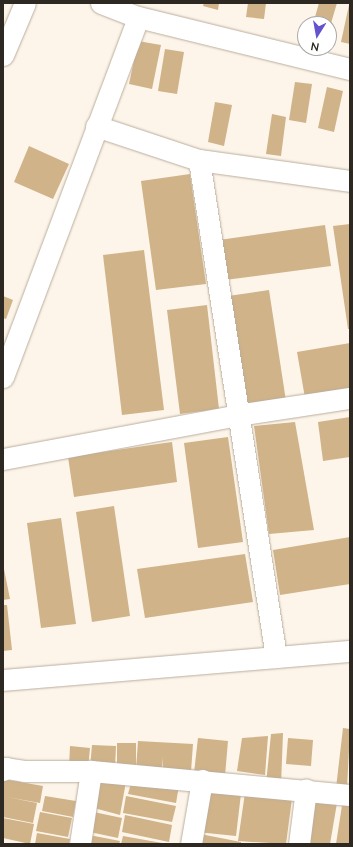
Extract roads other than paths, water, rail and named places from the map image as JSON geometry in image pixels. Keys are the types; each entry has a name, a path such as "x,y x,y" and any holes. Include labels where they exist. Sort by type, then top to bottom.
{"street":[{"path":"3,55 25,3"},
{"path":"101,3 138,17 350,69"},
{"path":"3,377 138,17"},
{"path":"96,126 199,160 350,181"},
{"path":"199,160 237,415 276,657"},
{"path":"3,459 237,415 350,398"},
{"path":"3,680 350,651"},
{"path":"3,770 6,768 24,771 91,771 202,780 350,795"},
{"path":"80,844 91,771"},
{"path":"192,844 202,780"},
{"path":"299,844 306,790"}]}
